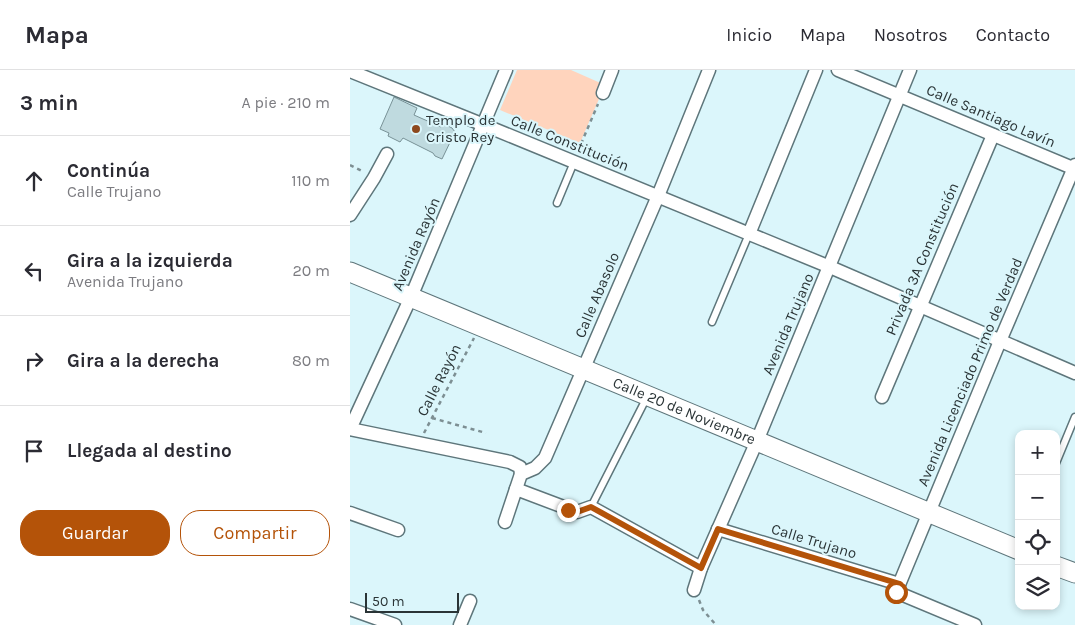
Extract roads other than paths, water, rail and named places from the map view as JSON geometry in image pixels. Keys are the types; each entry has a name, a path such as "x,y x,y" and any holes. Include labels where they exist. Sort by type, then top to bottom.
{"main road":[{"name":"Calle 20 de Noviembre","path":"350,272 1015,548"},
{"path":"1060,568 1075,574"}],"street":[{"name":"Avenida Rayón","path":"350,429 411,297 506,70"},
{"path":"602,93 612,70"},
{"name":"Calle Abasolo","path":"521,474 535,468 545,458 658,196 709,70"},
{"path":"749,234 816,70"},
{"name":"Calle Santiago Lavín","path":"838,70 1075,167"},
{"name":"Avenida Trujano","path":"694,590 701,568 757,441 910,70"},
{"name":"Calle Constitución","path":"351,72 830,267 1075,373"},
{"name":"Privada 3A Constitución","path":"882,396 993,134"},
{"path":"350,215 387,154"},
{"name":"Avenida Licenciado Primo de Verdad","path":"898,588 1000,341 1075,167"},
{"path":"350,429 510,462 520,467 521,474 505,522"},
{"path":"516,489 577,512 591,507 701,568"},
{"path":"350,513 398,530"},
{"name":"Calle Trujano","path":"718,529 898,588 975,625"},
{"path":"460,625 470,600"},
{"path":"350,609 395,625"}],"lane":[{"path":"557,203 574,162"},
{"path":"712,322 749,234"},
{"path":"591,507 648,396"},
{"path":"1060,453 1075,417"}],"place":[{"name":"Templo de Cristo Rey","path":"416,129"}]}
